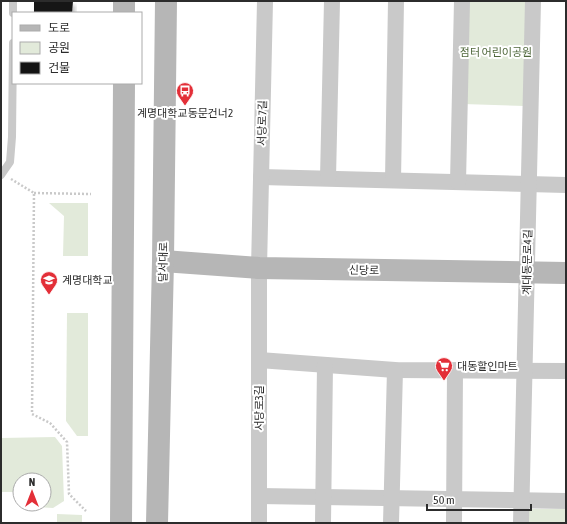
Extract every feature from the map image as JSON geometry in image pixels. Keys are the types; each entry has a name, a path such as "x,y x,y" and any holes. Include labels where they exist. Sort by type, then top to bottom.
{"main road":[{"path":"124,1 124,12"},
{"name":"달서대로","path":"157,523 163,261 166,1"},
{"path":"121,523 124,84"},
{"name":"신당로","path":"163,261 259,268 566,273"}],"street":[{"name":"서당로7길","path":"259,268 264,1"},
{"path":"328,178 332,1"},
{"path":"393,180 396,1"},
{"path":"458,182 462,1"},
{"name":"계대동문로4길","path":"521,523 533,1"},
{"path":"261,177 566,185"},
{"name":"서당로3길","path":"259,268 259,523"},
{"path":"259,360 395,370 566,371"},
{"path":"323,523 325,365"},
{"path":"391,523 395,370"},
{"path":"454,523 456,370"},
{"path":"259,496 566,501"}],"lane":[{"path":"13,12 14,1"},
{"path":"2,175 10,162 13,84"}],"path":[{"path":"2,175 34,193 91,194"},
{"path":"34,193 32,414 50,423 67,442 69,494 86,511"}],"green space":[{"name":"점터 어린이공원","path":"465,1 529,1 525,106 463,104"},
{"path":"49,203 88,203 88,256 63,256 64,216"},
{"path":"67,313 88,313 88,436 77,436 66,421"},
{"path":"55,437 62,446 64,501 52,508 52,472 12,472 12,492 1,492 1,438"},
{"path":"528,509 566,509 566,523 528,523"},
{"path":"57,514 82,515 82,523 57,523"}],"building":[{"path":"34,1 73,1 72,12 34,12"}],"place":[{"name":"계명대학교동문건너2","path":"185,106"},
{"name":"계명대학교","path":"49,295"},
{"name":"대동할인마트","path":"444,381"}]}
